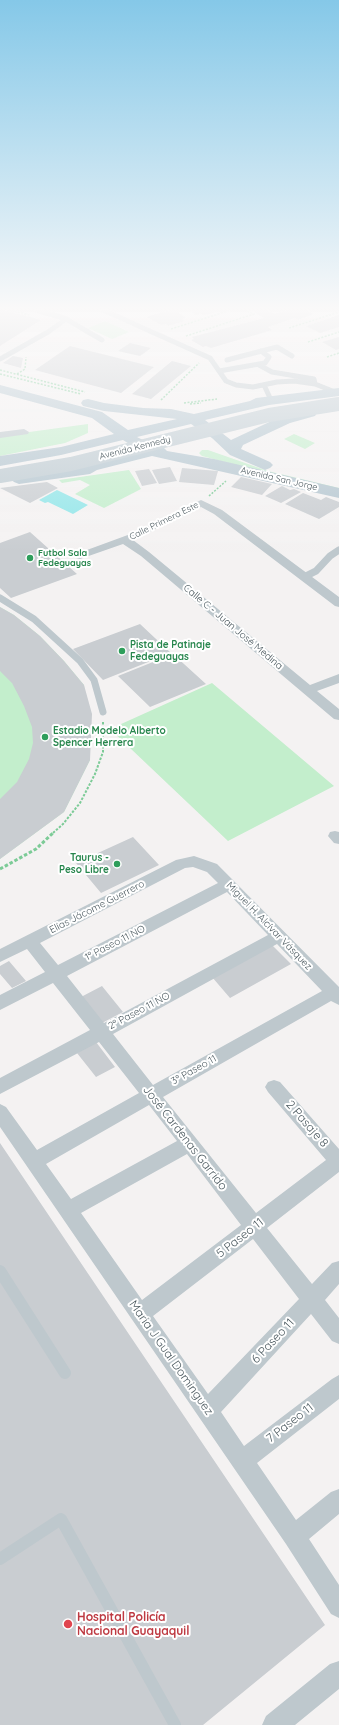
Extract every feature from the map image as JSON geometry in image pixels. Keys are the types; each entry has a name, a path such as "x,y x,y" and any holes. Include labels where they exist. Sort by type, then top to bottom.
{"main road":[{"path":"19,390 94,411 338,396"},
{"name":"Avenida Kennedy","path":"0,469 59,459 269,408 338,396"},
{"name":"Avenida Kennedy","path":"0,476 71,464 269,415 338,396"},
{"path":"0,461 36,456 81,447 271,400"},
{"path":"157,406 192,419 209,444 240,460 268,466"},
{"path":"236,408 226,413 223,418 224,420 237,426 256,425"},
{"path":"217,464 196,454 196,451 209,444 256,425 310,413 339,410"},
{"path":"94,411 126,436 152,451 172,457 217,464"},
{"path":"36,456 62,449 91,437 102,428 101,422 97,418 94,411"},
{"path":"235,452 233,448 238,442 285,420 310,413"},
{"path":"76,471 152,451 209,444 235,452 268,466"},
{"path":"81,447 102,447 112,452 113,455 109,460 97,465"},
{"path":"0,482 76,471 146,464 217,464"},
{"name":"Avenida San Jorge","path":"217,464 237,470 339,493"},
{"name":"Avenida San Jorge","path":"268,466 339,482"}],"street":[{"path":"0,435 24,432"},
{"path":"201,503 218,512 339,604"},
{"name":"Calle Primera Este","path":"80,556 125,540 201,503"},
{"name":"Calle C - Juan José Medina","path":"125,540 145,554 339,716"},
{"path":"308,690 339,678"},
{"name":"Miguel H. Alcívar Vásquez","path":"194,861 212,868 229,884 336,995"},
{"name":"Elías Jácome Guerrero","path":"0,956 181,864 194,861"},
{"name":"1º Paseo 11 NO","path":"0,1003 229,884"},
{"name":"2º Paseo 11 NO","path":"0,1087 279,936"},
{"name":"José Cardenas Garrido","path":"30,941 339,1334"},
{"name":"3º Paseo 11","path":"34,1161 150,1094 336,995"},
{"name":"2 Pasaje 8","path":"274,1087 339,1162"},
{"name":"Maria J Gual Dominguez","path":"1,1115 294,1536 339,1606"},
{"path":"68,1210 189,1144"},
{"name":"5 Paseo 11","path":"140,1314 339,1162"},
{"name":"6 Paseo 11","path":"207,1411 339,1270"},
{"name":"7 Paseo 11","path":"242,1461 339,1386"},
{"path":"294,1536 339,1500"},
{"path":"275,1725 339,1673"}],"lane":[{"path":"267,390 271,400"},
{"path":"304,577 316,571 330,556 339,550"},
{"path":"0,598 34,619 80,661 94,680 103,712"},
{"path":"0,1271 65,1373"},
{"path":"0,1558 61,1519 175,1725"}],"path":[{"path":"49,390 84,394"},
{"path":"81,390 91,393"},
{"path":"157,406 172,390"},
{"path":"184,405 219,401"},
{"name":"Calle Primera Este","path":"201,503 237,470"},
{"path":"0,869 36,848 63,824 80,803 96,774 103,752 103,712"}],"green space":[{"path":"88,424 88,433 65,443 0,456 0,436"},
{"path":"294,434 315,443 305,449 284,439"},
{"path":"202,450 208,450 268,471 339,488 339,492 202,456 199,453"},
{"path":"129,470 141,489 104,508 75,494 90,485 80,480 62,483 59,480"},
{"name":"Estadio Modelo Alberto Spencer Herrera","path":"0,607 14,615 40,636 84,685 90,760 64,812 0,859"},
{"path":"212,683 334,786 228,841 110,729"}],"water":[{"path":"57,490 88,505 73,514 48,502 45,503 39,500"}],"building":[{"path":"112,390 124,390 121,393"},
{"path":"136,390 161,390 151,399 132,394"},
{"path":"170,467 177,481 159,484 152,470"},
{"path":"182,468 218,471 214,485 179,482"},
{"path":"149,469 157,483 142,486 135,471"},
{"path":"241,477 272,484 262,495 231,487"},
{"path":"47,482 58,488 30,503 0,488"},
{"path":"282,486 290,490 294,489 301,492 281,503 265,496"},
{"path":"303,493 321,500 326,497 339,502 339,507 319,519 285,504"},
{"name":"Futbol Sala Fedeguayas","path":"30,532 77,574 11,598 0,588 0,543"},
{"name":"Estadio Modelo Alberto Spencer Herrera","path":"0,607 14,615 40,636 64,661 84,685 92,714 90,760 64,812 0,859 0,799 17,782 29,759 33,743 32,727 24,706 12,683 0,671"},
{"name":"Pista de Patinaje Fedeguayas","path":"140,624 171,653 103,680 73,649"},
{"path":"173,654 206,684 150,707 118,676"},
{"name":"Taurus - Peso Libre","path":"133,837 159,865 101,893 76,863"},
{"path":"271,944 291,964 230,998 212,977"},
{"path":"9,961 26,981 12,988 0,974 0,966"},
{"path":"102,986 123,1012 102,1023 81,997"},
{"path":"96,1042 115,1067 96,1077 77,1053"},
{"path":"0,1143 325,1625 203,1725 0,1725"}],"place":[{"name":"Futbol Sala Fedeguayas","path":"30,558"},
{"name":"Pista de Patinaje Fedeguayas","path":"122,651"},
{"name":"Estadio Modelo Alberto Spencer Herrera","path":"45,737"},
{"name":"Taurus - Peso Libre","path":"117,864"},
{"name":"Hospital Policía Nacional Guayaquil","path":"68,1624"}]}
